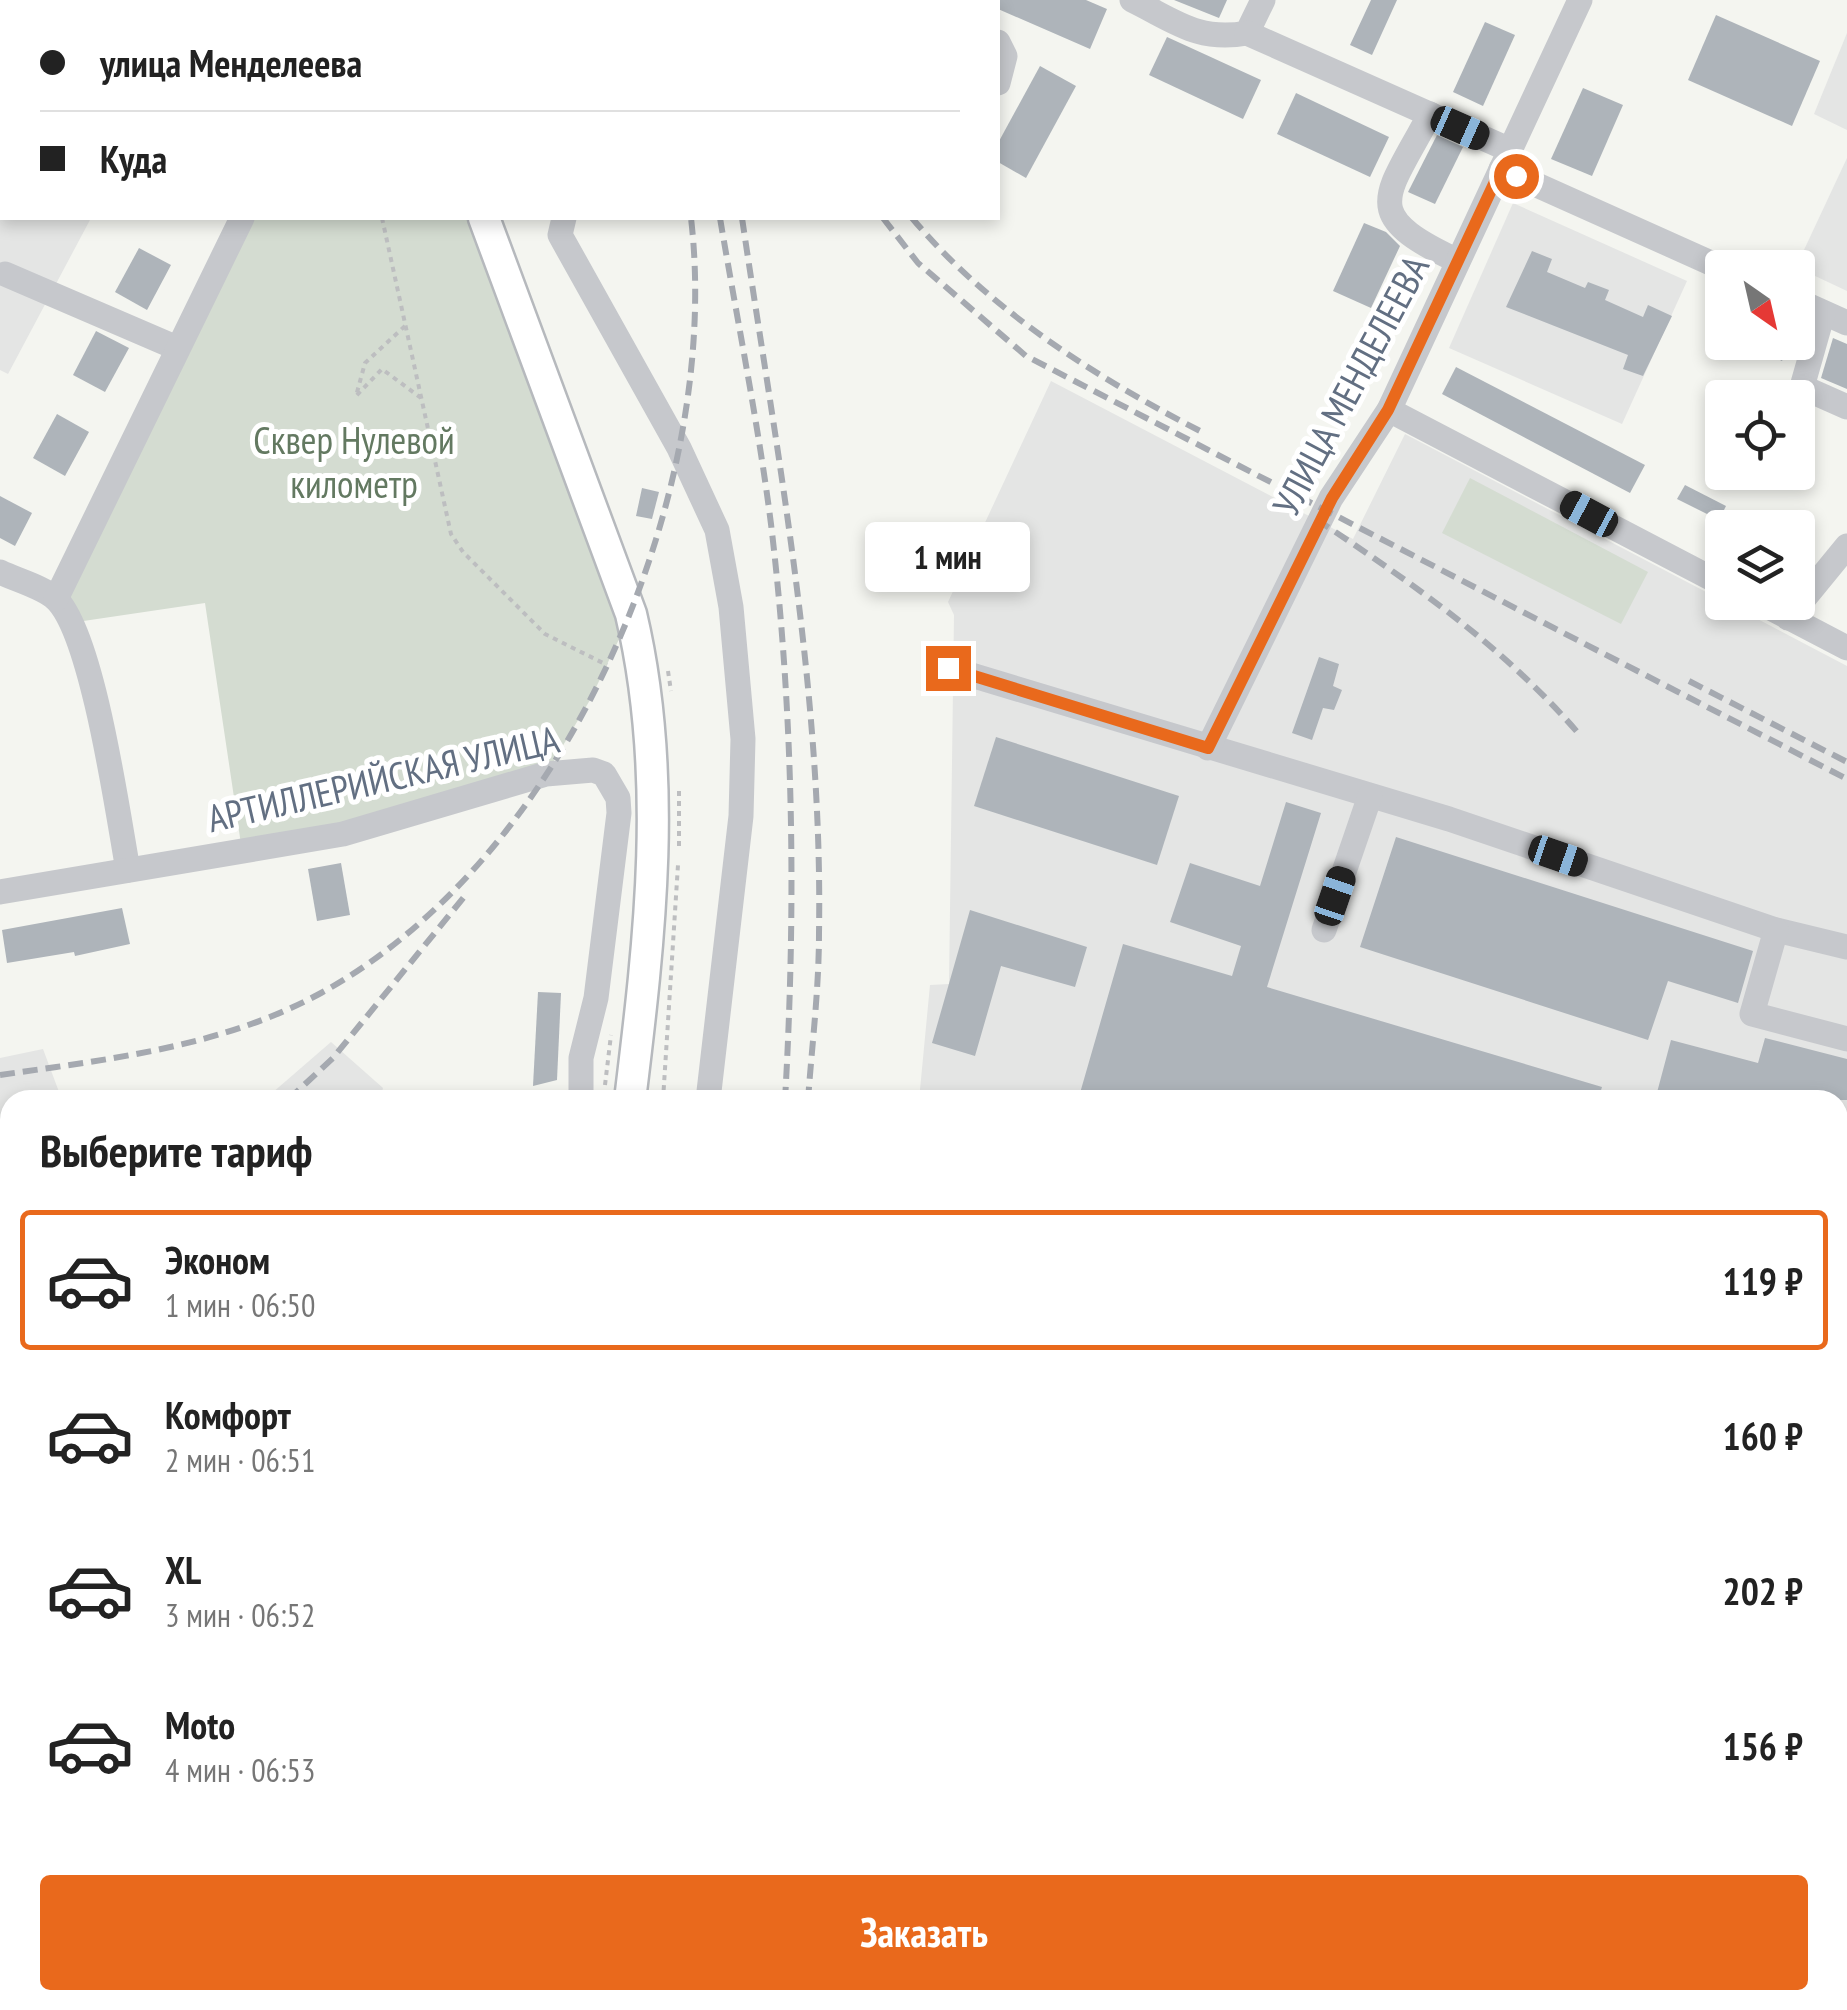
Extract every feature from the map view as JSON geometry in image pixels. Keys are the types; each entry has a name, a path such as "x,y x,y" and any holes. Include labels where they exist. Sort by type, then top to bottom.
{"main road":[{"path":"485,220 631,614 646,677 652,732 653,840 646,966 631,1090"}],"street":[{"path":"1132,0 1207,37 1248,33 1430,114 1506,159 1705,259"},
{"path":"1248,33 1263,0"},
{"name":"УЛИЦА МЕНДЕЛЕЕВА","path":"1208,748 1332,498 1388,410 1580,0"},
{"path":"1000,46 1005,56 1000,75"},
{"path":"1430,114 1388,193 1387,210 1399,228 1415,241 1458,261"},
{"path":"56,598 241,220"},
{"path":"564,220 560,235 678,448 717,530 732,607 744,738 741,816 709,1090"},
{"path":"6,274 178,348"},
{"path":"1835,318 1802,387 1847,408"},
{"path":"1388,410 1705,575"},
{"path":"1815,585 1847,546"},
{"path":"0,572 56,598 70,623 100,721 128,870"},
{"path":"1792,620 1847,648"},
{"path":"948,668 1370,796 1776,930 1847,947"},
{"name":"АРТИЛЛЕРИЙСКАЯ УЛИЦА","path":"0,892 343,834 546,774 593,770 604,774 618,798 618,828 596,998 581,1058 581,1090"},
{"path":"1324,930 1370,796"},
{"path":"1776,930 1752,1014 1847,1039"}],"path":[{"path":"382,220 450,534 545,634 607,665"},
{"path":"406,326 365,363 356,396 382,370 421,398"}],"shaded area":[{"path":"1847,33 1847,130 1814,114"},
{"path":"1847,158 1847,291 1815,276 1815,250 1804,250"},
{"path":"1513,203 1687,281 1622,424 1449,348"},
{"path":"0,220 90,220 8,374 0,370"},
{"path":"1051,381 1353,539 1405,434 1705,591 1705,620 1759,620 1847,666 1847,1090 920,1090 930,985 949,984 954,615 948,602"},
{"path":"331,1042 383,1088 382,1090 276,1090"},
{"path":"43,1049 58,1090 0,1090 0,1058"}],"green space":[{"name":"Сквер Нулевой километр","path":"241,220 485,220 631,614 590,700 546,774 242,851 205,603 70,623 56,599"},
{"path":"1470,478 1648,572 1621,624 1442,533"}],"building":[{"path":"1000,0 1086,0 1107,9 1090,49 1000,10"},
{"path":"1174,0 1227,0 1219,18"},
{"path":"1371,0 1397,0 1372,55 1350,45"},
{"path":"1716,15 1820,61 1792,126 1688,80"},
{"path":"1485,22 1515,35 1483,106 1453,92"},
{"path":"1167,37 1261,80 1243,119 1149,75"},
{"path":"1040,66 1076,86 1026,178 1000,163 1000,139"},
{"path":"1583,88 1623,105 1592,176 1551,159"},
{"path":"1296,93 1389,137 1370,177 1277,134"},
{"path":"1437,135 1463,147 1435,204 1408,192"},
{"path":"1364,223 1386,232 1400,246 1371,308 1333,291"},
{"path":"139,248 171,265 147,310 115,292"},
{"path":"1532,251 1552,259 1547,272 1585,288 1588,282 1609,290 1605,300 1643,317 1648,305 1672,316 1643,376 1623,369 1628,355 1506,307"},
{"path":"96,331 129,348 105,392 73,375"},
{"path":"1833,338 1847,344 1847,389 1821,378"},
{"path":"1456,367 1645,465 1630,493 1442,394"},
{"path":"57,414 89,432 65,476 33,458"},
{"path":"1685,485 1726,506 1724,510 1705,513 1677,499"},
{"path":"642,488 659,492 652,519 636,516"},
{"path":"0,496 32,513 15,546 0,538"},
{"path":"1319,657 1339,664 1333,686 1342,690 1334,710 1323,708 1312,740 1292,733"},
{"path":"996,737 1179,796 1157,865 974,806"},
{"path":"1286,802 1321,813 1267,987 1602,1087 1601,1090 1081,1090 1123,944 1232,976 1241,946 1170,922 1190,863 1260,886"},
{"path":"1396,837 1753,951 1738,1003 1668,981 1648,1040 1360,947"},
{"path":"341,863 350,915 317,921 308,869"},
{"path":"122,908 130,944 75,956 74,952 7,963 2,930"},
{"path":"970,910 1087,947 1075,987 1001,966 975,1056 932,1043"},
{"path":"538,992 561,993 557,1080 533,1086"},
{"path":"1765,1038 1847,1059 1847,1090 1658,1090 1671,1040 1758,1063"}],"railway":[{"path":"0,1075 165,1048 283,1011 321,993 409,932 488,853 555,760 611,657 653,548 682,436 694,324 691,220"},
{"path":"720,220 754,409 779,596 791,812 785,1090"},
{"path":"742,220 795,574 814,754 819,954 809,1090"},
{"path":"885,220 918,263 1026,356 1847,779"},
{"path":"914,220 975,283 1047,340 1124,390 1204,433"},
{"path":"1316,519 1488,644 1579,734"},
{"path":"1689,681 1847,762"},
{"path":"299,1090 333,1058 464,897"}],"route":[{"path":"948,668 1208,748 1332,498 1388,410 1501,169 1516,176"}]}
